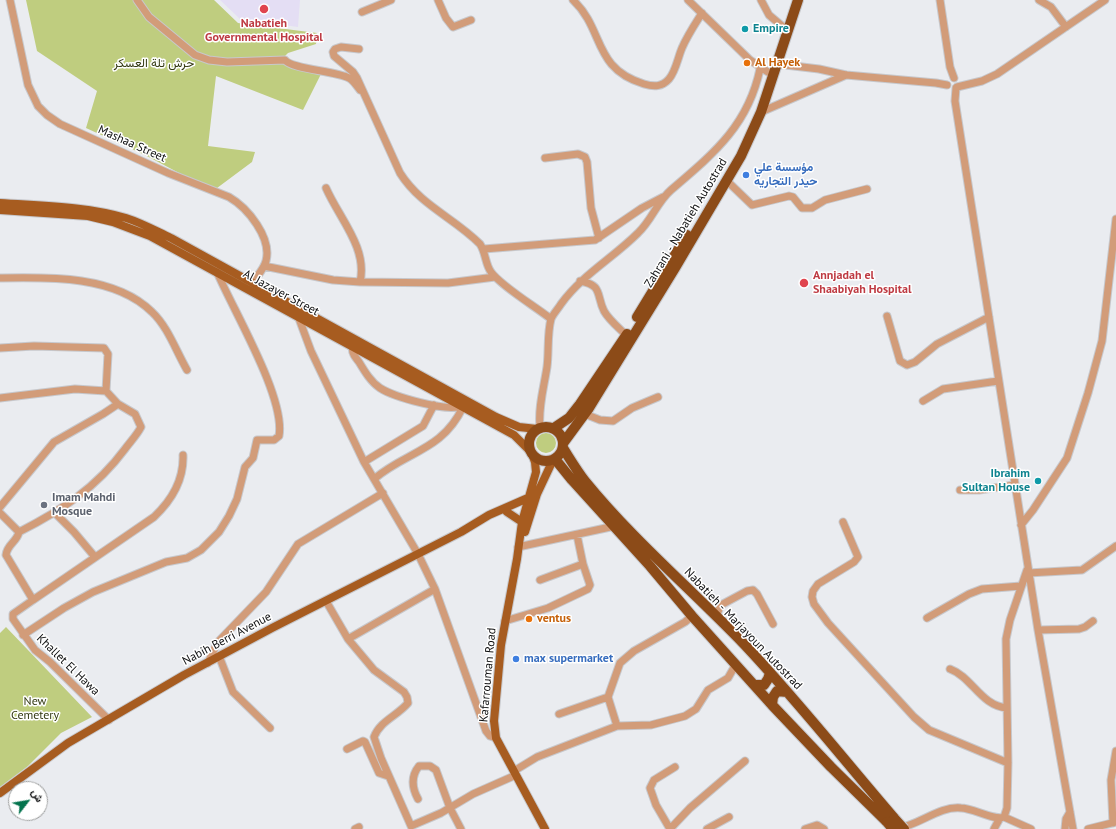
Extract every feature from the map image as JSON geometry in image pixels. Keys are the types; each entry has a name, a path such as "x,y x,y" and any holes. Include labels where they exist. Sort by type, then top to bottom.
{"highway":[{"name":"Zahrani - Nabatieh Autostrad","path":"554,428 569,418 580,404 626,335 728,168 758,102 764,70 791,0"},
{"name":"Zahrani - Nabatieh Autostrad","path":"563,445 585,414 675,268 741,156 761,112 798,0"},
{"path":"539,428 554,428 562,436 563,445 554,459 546,461 538,459 531,453 529,439 539,428"},
{"name":"Nabatieh - Marjayoun Autostrad","path":"563,445 584,480 663,565 716,616 821,729 892,825"},
{"name":"Nabatieh - Marjayoun Autostrad","path":"554,459 615,526 692,616 772,705 831,767 892,825 904,829"},
{"path":"754,685 764,685 770,673"},
{"path":"772,705 773,697 777,691 787,692"}],"main road":[{"name":"Al Jazayer Street","path":"0,203 76,208 127,219 171,238 496,417 519,427 539,428"},
{"name":"Al Jazayer Street","path":"0,210 88,216 113,222 155,239 514,435 531,453"},
{"path":"520,547 522,522 536,472 535,462 531,453"},
{"path":"520,547 536,498 554,459"},
{"path":"477,524 488,515 536,498"},
{"path":"477,524 507,512 527,501"},
{"path":"507,512 522,522"},
{"name":"Nabih Berri Avenue","path":"0,793 68,743 208,662 477,524"},
{"name":"Kafarrouman Road","path":"520,547 501,645 494,721 496,738 546,829"}],"street":[{"name":"Mashaa Street","path":"10,0 28,86 42,111 60,124 168,173 232,199 250,216 261,233 266,249 264,266"},
{"path":"137,0 148,17 195,55 209,60 227,62 285,60 289,64 298,67 331,72 351,79 365,95"},
{"path":"362,12 391,0"},
{"path":"438,0 446,18 453,27 471,20"},
{"path":"573,0 587,18 608,62 624,76 637,82 655,87 662,85 669,79 682,46 702,13"},
{"path":"484,249 588,241 599,238 642,208 663,197 703,163 725,141 742,117 764,70 688,0"},
{"path":"761,0 769,15 782,26"},
{"path":"940,0 1014,485 1073,829"},
{"path":"1039,0 1050,7 1066,27"},
{"path":"777,64 819,69 846,75 936,83 952,84 982,81 997,74 1105,0"},
{"path":"359,49 341,47 335,49 333,52 334,56 353,72 365,95 396,166 408,186 427,205 475,240 484,249 488,266 495,277 551,319"},
{"path":"761,112 799,97 846,75"},
{"path":"545,158 578,154 585,157 587,162 591,208 599,238"},
{"path":"726,180 752,205 789,196 793,197 802,208 808,209 825,200 867,189"},
{"path":"326,188 358,249 362,265 360,282"},
{"path":"539,428 548,362 551,319 569,292 580,281 641,231 663,197"},
{"path":"1021,525 1037,504 1066,458 1088,393 1102,341 1116,219"},
{"path":"253,282 264,266 333,280 360,282 448,283 495,277"},
{"path":"24,635 64,608 92,592 166,562 187,558 201,550 219,532 229,516 237,499 245,467 254,458 257,440 274,440 279,436 279,422 270,386 217,272"},
{"path":"0,278 54,279 93,282 129,296 140,302 157,317 187,370"},
{"path":"580,281 595,287 601,296 606,314 626,335"},
{"path":"298,316 311,351 364,462 418,554 435,589 486,731 490,736 496,738"},
{"path":"887,316 900,361 907,365 915,362 938,344 988,317"},
{"path":"0,348 50,346 104,348 108,354 106,392"},
{"path":"353,346 352,352 364,371 381,389 406,399 452,408 462,407 455,423 443,436 427,448 394,465 374,479"},
{"path":"923,401 943,389 998,381"},
{"path":"0,398 75,388 106,392 118,404 135,414 140,424 140,429 116,461 97,481 55,513 20,532 18,537 7,548 6,555 33,600 154,517 163,508 177,486 184,465 183,455"},
{"path":"585,414 600,420 613,421 632,408 658,396"},
{"path":"0,507 54,442 118,404"},
{"path":"364,462 423,426 434,405"},
{"path":"960,490 987,489 1014,485"},
{"path":"208,662 217,643 266,592 283,563 298,544 383,493"},
{"path":"0,513 20,532"},
{"path":"55,513 74,532 95,557"},
{"path":"844,522 858,557 854,562 816,587 812,594 814,604 840,636 914,716 929,730 1008,763"},
{"path":"520,547 615,526"},
{"path":"505,621 548,608 588,589 590,585 583,564 577,535"},
{"path":"1028,571 1082,570 1089,567 1096,560 1116,546"},
{"path":"540,580 583,564"},
{"path":"994,829 1007,808 1008,763 1006,633 1021,586 1028,571"},
{"path":"927,618 969,594 982,589 1021,586"},
{"path":"348,639 435,589"},
{"path":"716,616 721,605 747,591 753,590 757,594 773,624"},
{"name":"Khallet El Hawa","path":"33,600 12,616 24,635 35,650 50,662 109,720"},
{"path":"326,601 348,639 371,667 404,692 407,697 408,703 402,710 380,725 374,738 388,776 412,827 515,773 538,758 617,726 651,725 691,713 696,709 708,690 728,678 736,664"},
{"path":"617,726 608,697 622,660 636,649 685,622 692,616"},
{"path":"1038,630 1079,629 1085,627 1093,621"},
{"path":"219,656 233,692 252,713 270,728"},
{"path":"950,668 963,675 987,699 997,706 1007,708"},
{"path":"559,714 608,697"},
{"path":"347,749 363,741 365,742 379,773 388,776"},
{"path":"1088,829 1114,822 1111,780 1116,751"},
{"path":"675,767 654,780 650,788 656,805 670,829 690,808 745,761"},
{"path":"418,800 412,789 416,770 419,766 430,766 436,770 450,808 461,829"},
{"path":"892,825 913,824 940,811 956,807 974,810 1002,818 1031,829"},
{"path":"1065,829 1066,819 1070,812"},
{"path":"707,829 729,817"},
{"path":"805,829 817,825 824,829"}],"shaded area":[{"name":"Nabatieh Governmental Hospital","path":"220,0 300,0 298,27 240,19"}],"green space":[{"name":"حرش تلة العسكر","path":"26,0 214,0 238,23 317,33 316,44 288,53 284,57 285,61 321,74 303,110 216,76 208,146 255,152 252,162 213,191 145,155 86,128 97,91 37,51"},
{"path":"546,433 553,436 556,443 553,450 546,453 539,450 536,443 539,436"},
{"name":"New Cemetery","path":"6,627 92,717 61,733 28,766 0,787 0,633"}],"place":[{"name":"Nabatieh Governmental Hospital","path":"264,9"},
{"name":"Empire","path":"745,29"},
{"name":"Al Hayek","path":"747,63"},
{"name":"مؤسسة علي حيدر التجاريه","path":"746,175"},
{"name":"Annjadah el Shaabiyah Hospital","path":"804,283"},
{"name":"Ibrahim Sultan House","path":"1038,481"},
{"name":"Imam Mahdi Mosque","path":"44,505"},
{"name":"ventus","path":"529,619"},
{"name":"max supermarket","path":"516,659"}]}
